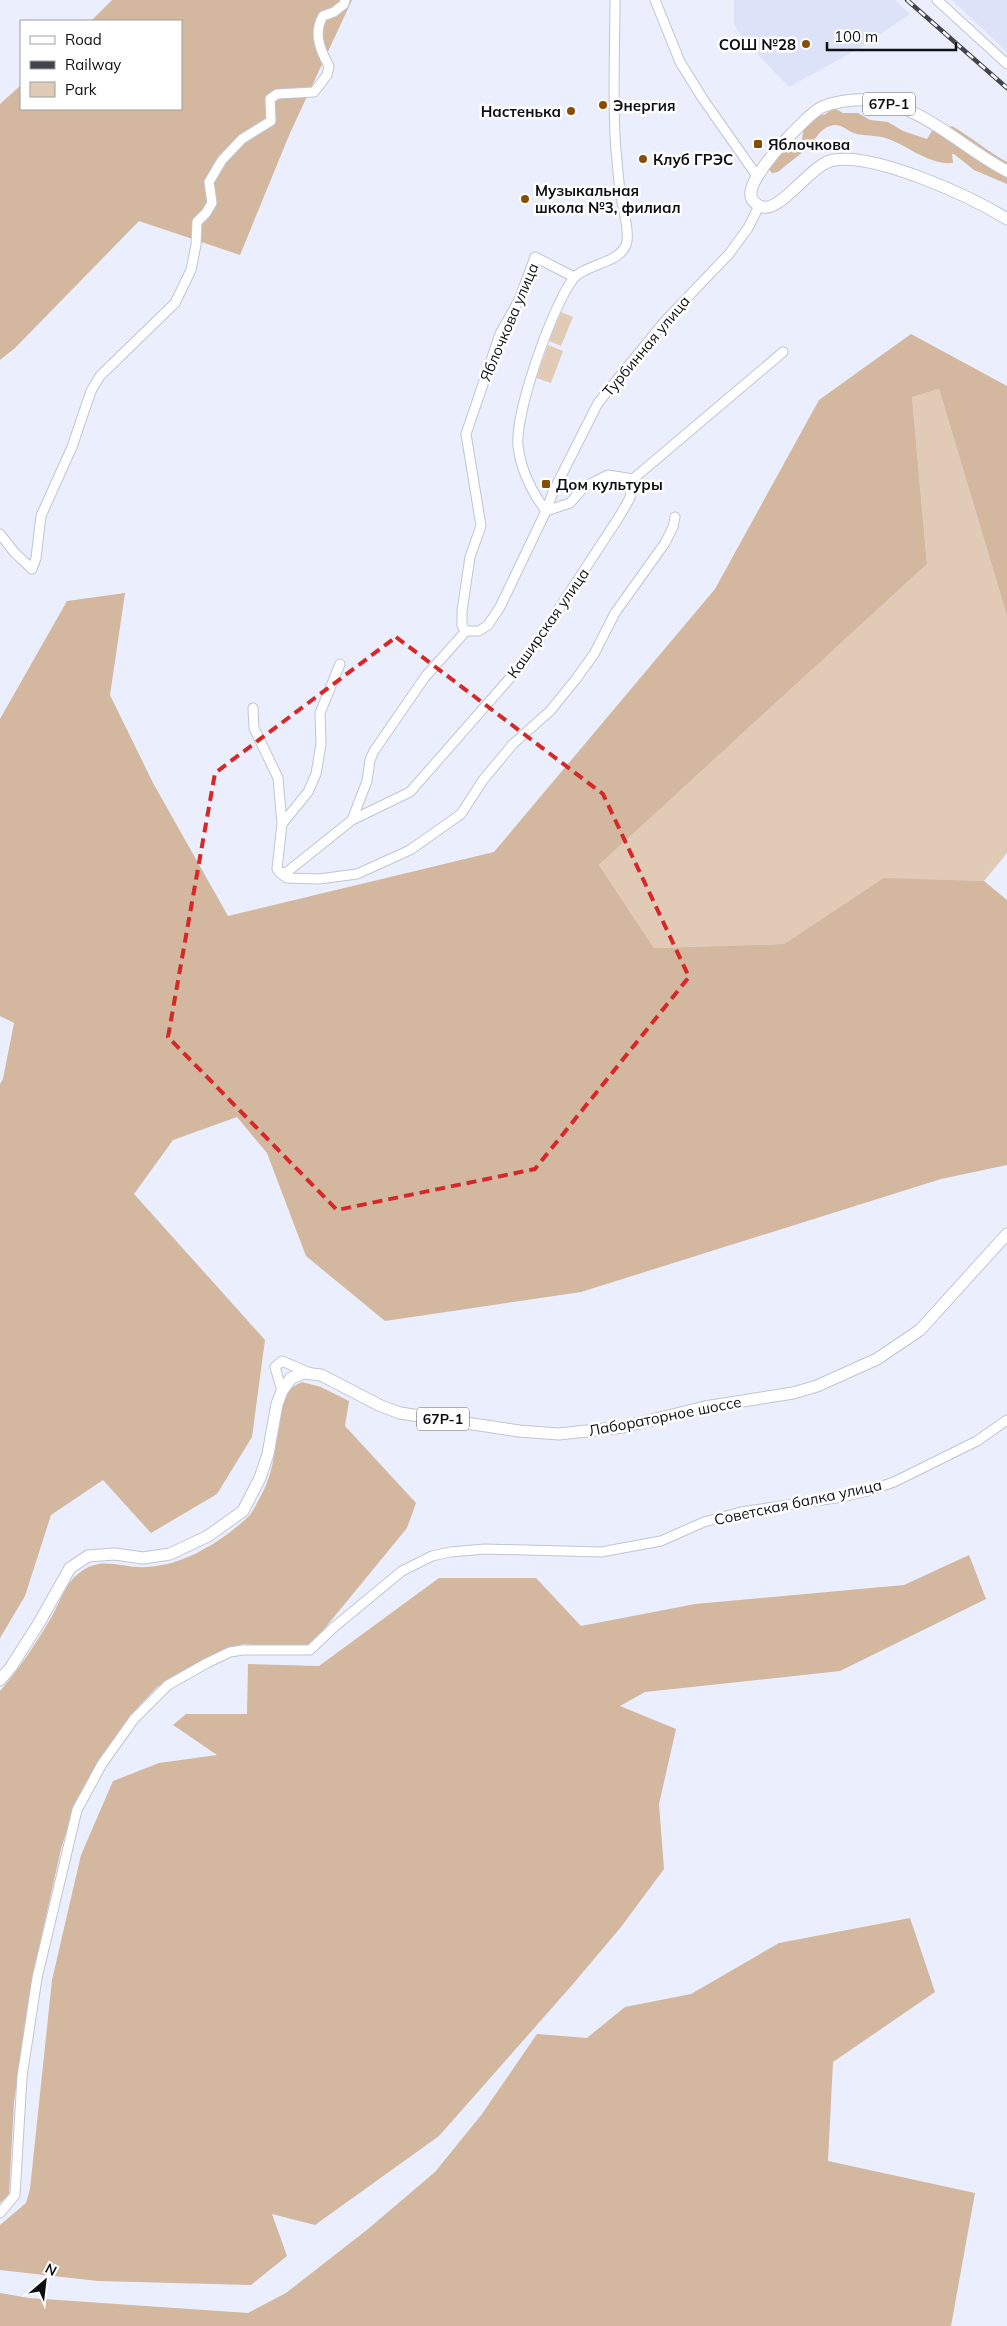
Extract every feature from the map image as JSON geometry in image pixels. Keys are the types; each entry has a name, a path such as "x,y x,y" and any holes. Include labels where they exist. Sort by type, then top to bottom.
{"main road":[{"name":"67Р-1","path":"759,206 752,200 750,194 757,176 769,159 812,114 822,108 852,100 881,102 914,113 1007,171"},
{"path":"759,206 768,208 779,204 811,172 832,160 856,159 946,187 1007,219"},
{"name":"Лабораторное шоссе","path":"312,1374 321,1376 381,1406 400,1413 519,1431 559,1434 623,1427 705,1406 794,1393 817,1386 878,1359 920,1330 1007,1234"},
{"path":"0,1680 11,1667 39,1623 70,1568 88,1556 115,1554 143,1558 170,1554 208,1536 243,1511 252,1497 268,1454 282,1391 291,1378 296,1375 312,1374"}],"street":[{"path":"0,534 14,552 32,569 36,558 40,516 72,447 92,391 100,376 175,303 191,270 196,245 197,222 212,203 208,182 222,160 242,139 271,120 270,99 278,94 314,92 326,75 329,66 320,49 318,24 323,16 334,12 344,4 345,0"},
{"path":"615,0 616,148 620,194 627,232 626,243 620,253 574,277 552,316 519,422 518,444 522,467 532,492 546,511 570,503 584,487 608,475 633,479 783,352"},
{"path":"655,0 680,62 703,99 757,176"},
{"path":"937,0 1007,64"},
{"name":"Турбинная улица","path":"352,820 367,781 370,760 374,751 425,677 466,632 471,633 488,625 496,613 546,511 553,492 598,403 664,322 729,254 748,228 759,206"},
{"name":"Яблочкова улица","path":"466,632 462,626 462,612 470,557 481,526 466,434 500,334 519,300 535,257 574,277"},
{"name":"Каширская улица","path":"283,872 352,820 410,792 524,662 619,517 630,498 633,479"},
{"path":"253,708 254,728 278,778 282,824 277,870 283,872 288,878 319,879 357,874 410,850 461,814 483,780 513,744 550,711 594,654 615,613 665,543 673,527 675,517"},
{"path":"282,824 308,792 316,774 321,744 320,713 340,664"},
{"path":"282,1391 276,1367 282,1360 312,1374"},
{"name":"Советская балка улица","path":"0,2213 15,2195 22,2077 37,1978 77,1810 102,1764 134,1719 168,1685 230,1652 255,1649 275,1651 310,1650 332,1628 402,1571 432,1556 450,1552 485,1549 601,1552 629,1549 661,1541 704,1522 741,1512 868,1491 894,1482 977,1441 1007,1420"}],"highlighted area":[{"path":"396,637 603,794 689,977 535,1169 337,1210 168,1037 215,773"}],"shaded area":[{"path":"112,0 352,0 290,133 240,255 139,221 15,348 0,360 0,104 20,86 20,110 182,110 182,20 92,20"},
{"name":"СОШ №28","path":"734,0 895,0 910,14 860,48 789,87 744,40 734,24"},
{"path":"952,0 1007,0 1007,52"},
{"path":"834,108 843,113 858,113 870,120 888,122 903,131 927,139 933,129 943,130 952,126 1007,162 1007,184 974,170 954,154 952,154 953,163 934,161 891,140 854,133 836,125 823,130 801,153 778,172 772,173 768,168 782,149 802,139 805,121 814,111 824,115"},
{"path":"911,334 1007,386 1007,616 939,389 912,397 927,564 599,865 654,948 784,944 884,878 984,881 1007,900 1007,1165 941,1179 581,1292 385,1321 306,1256 267,1153 237,1117 173,1140 134,1194 265,1340 252,1437 217,1494 151,1533 103,1480 51,1515 25,1596 0,1638 0,1084 3,1079 14,1023 0,1016 0,719 67,601 125,593 110,695 153,783 228,916 494,852 715,589 819,400"},
{"path":"302,1382 321,1387 349,1401 345,1426 416,1503 407,1528 311,1645 281,1648 243,1644 202,1660 157,1687 139,1706 104,1755 73,1810 61,1849 33,1974 14,2102 9,2194 0,2203 0,1691 28,1655 52,1616 66,1588 78,1574 87,1568 103,1564 147,1567 175,1562 214,1543 248,1517 268,1480 284,1396"},
{"path":"969,1555 986,1599 840,1671 645,1692 620,1706 676,1729 659,1804 664,1869 621,1927 573,1984 439,2136 315,2225 272,2214 287,2256 251,2285 98,2281 0,2270 0,2225 26,2203 30,2189 52,1980 81,1855 113,1781 159,1763 217,1755 173,1725 186,1714 247,1714 248,1664 319,1666 439,1578 536,1578 581,1626 695,1604 904,1585"},
{"path":"910,1918 935,1992 833,2062 828,2161 975,2193 951,2326 0,2326 0,2293 29,2298 248,2313 286,2293 368,2229 435,2172 482,2114 537,2034 587,2038 625,2007 691,1994 779,1943"}],"green space":[{"path":"561,312 573,317 561,346 549,341"},
{"path":"548,345 563,351 551,383 536,378"},
{"path":"939,389 1007,616 1007,853 984,881 884,879 784,944 654,948 599,865 927,564 912,397"}],"railway":[{"path":"907,0 1007,88"}],"place":[{"name":"СОШ №28","path":"806,44"},
{"name":"Энергия","path":"603,105"},
{"name":"Настенька","path":"571,111"},
{"name":"Яблочкова","path":"758,144"},
{"name":"Клуб ГРЭС","path":"643,159"},
{"name":"Музыкальная школа №3, филиал","path":"525,199"},
{"name":"Дом культуры","path":"546,484"}]}
